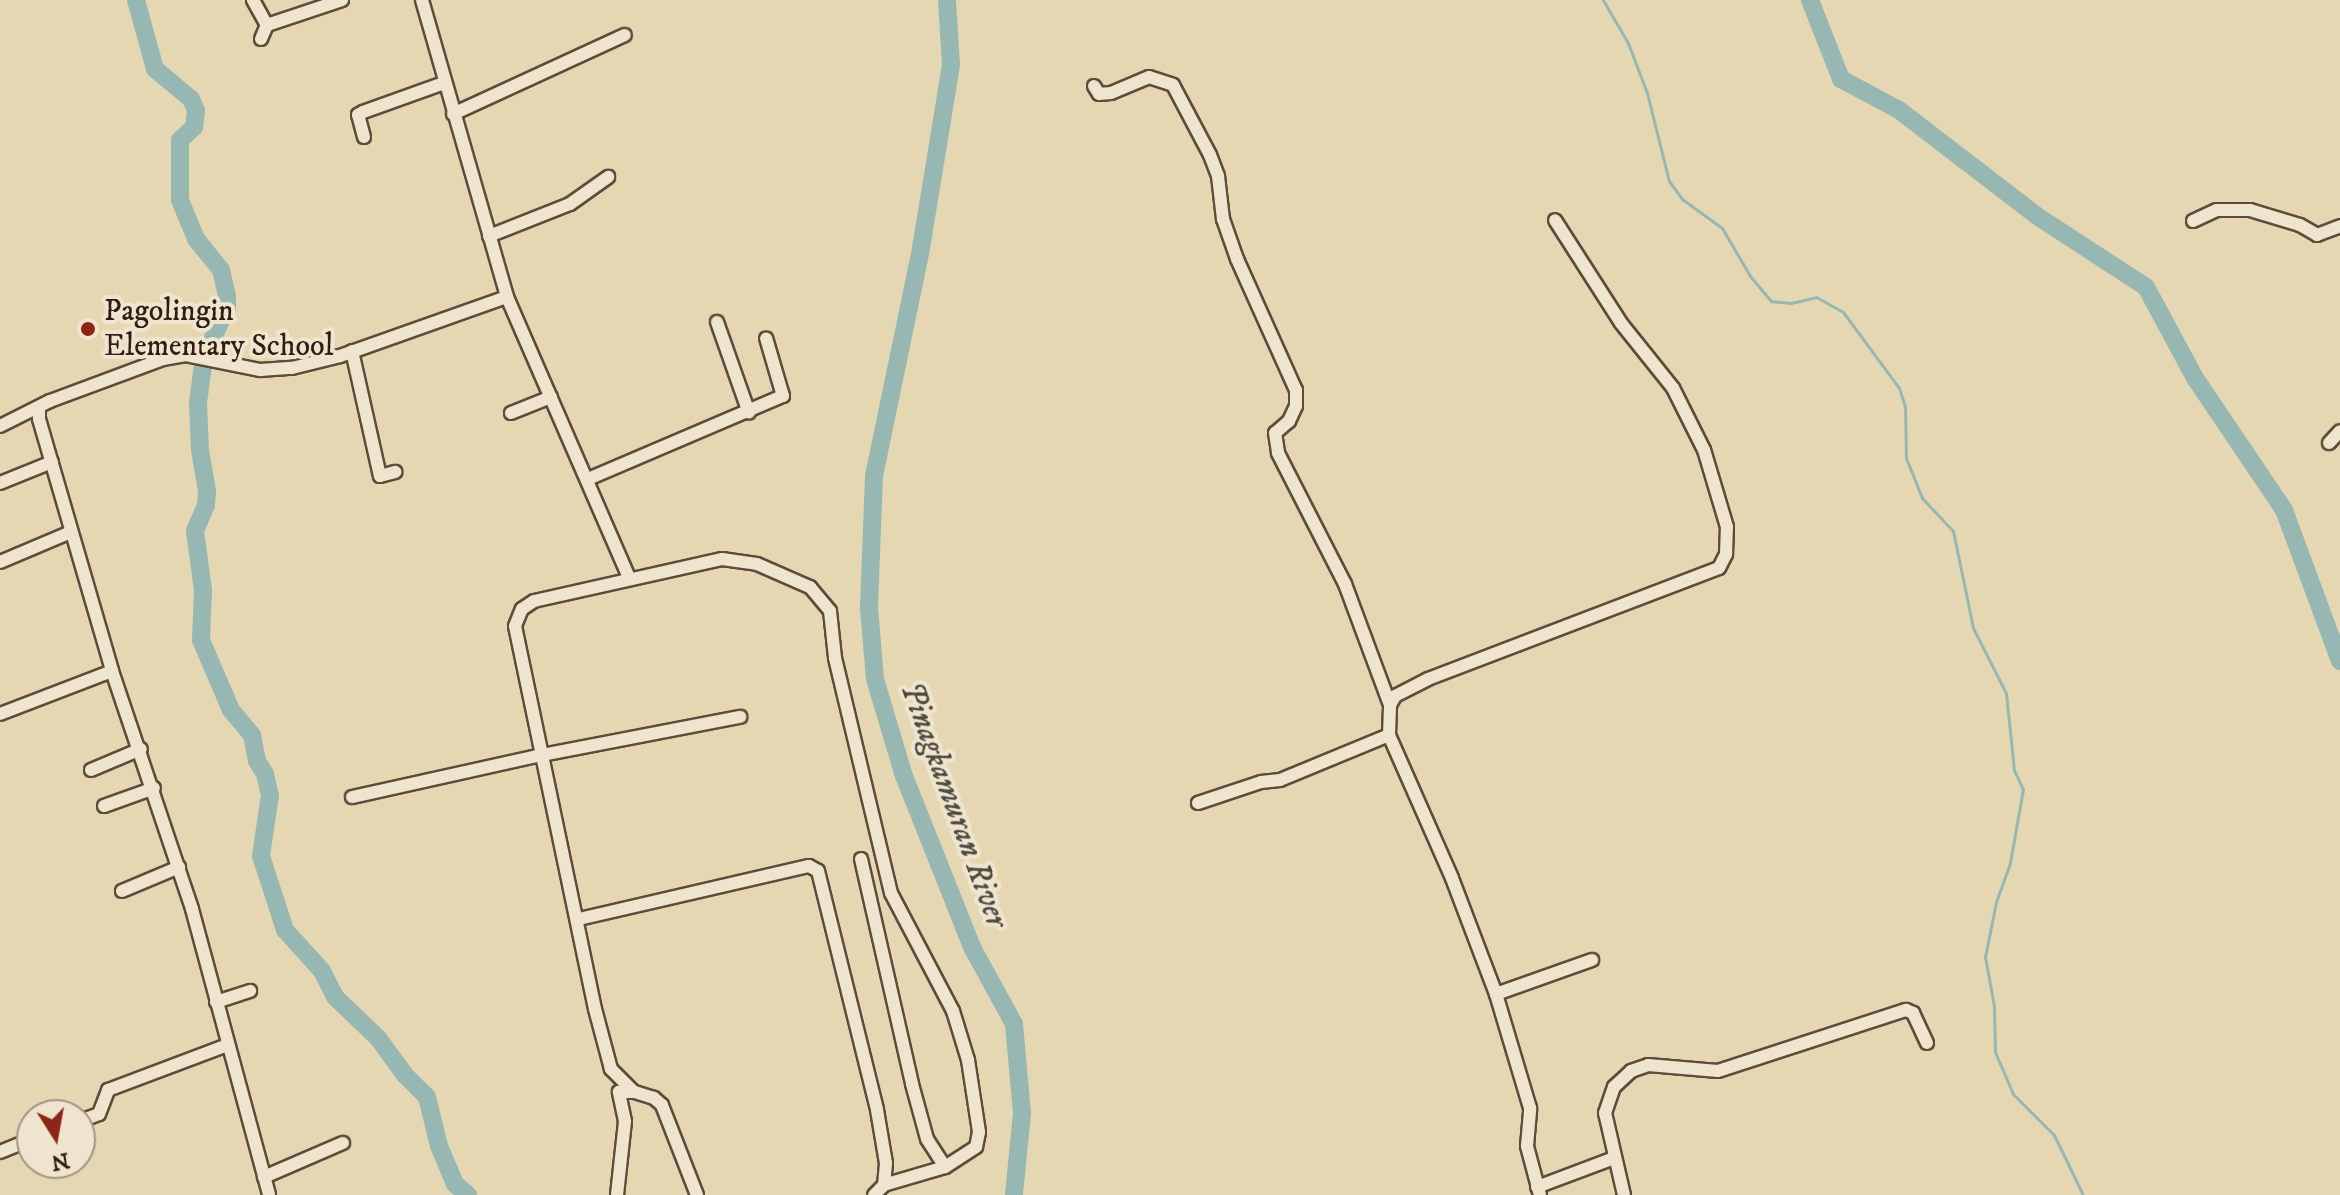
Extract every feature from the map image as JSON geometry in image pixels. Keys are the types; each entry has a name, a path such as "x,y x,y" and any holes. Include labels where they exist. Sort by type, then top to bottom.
{"street":[{"path":"253,0 267,25"},
{"path":"261,39 267,25 342,0"},
{"path":"422,0 507,297 629,578"},
{"path":"453,114 625,35"},
{"path":"1094,86 1099,94 1111,93 1149,77 1173,85 1210,155 1218,176 1223,219 1237,259 1296,390 1296,406 1289,421 1275,433 1278,453 1345,584 1390,705 1389,735 1452,878 1496,994 1530,1108 1527,1146 1539,1191 1614,1158"},
{"path":"364,137 358,115 444,83"},
{"path":"489,236 570,204 608,177"},
{"path":"2193,221 2217,210 2250,210 2300,225 2317,235 2340,226"},
{"path":"1390,705 1395,696 1428,679 1719,568 1726,554 1727,527 1704,450 1673,388 1621,323 1555,220"},
{"path":"0,426 50,401 163,359 186,355 260,370 292,368 352,351 507,297"},
{"path":"717,322 749,413"},
{"path":"588,479 777,400 784,392 766,338"},
{"path":"352,351 380,476 395,472"},
{"path":"511,413 551,397"},
{"path":"39,408 112,671 179,867 267,1195"},
{"path":"2329,443 2340,431"},
{"path":"0,483 52,462"},
{"path":"0,562 71,532"},
{"path":"634,1092 611,1069 595,1009 579,919 515,626 522,609 534,601 722,559 757,564 810,587 830,611 835,658 891,893 953,1011 968,1060 979,1132 976,1147 945,1167 884,1185 874,1195"},
{"path":"0,714 112,671"},
{"path":"352,797 542,755 740,717"},
{"path":"1198,803 1261,782 1280,780 1389,735"},
{"path":"91,770 141,749"},
{"path":"104,806 154,788"},
{"path":"861,859 927,1139 945,1167"},
{"path":"579,919 809,866 818,871 877,1110 886,1163 884,1185"},
{"path":"122,891 179,867"},
{"path":"1496,994 1592,960"},
{"path":"216,1002 250,991"},
{"path":"1624,1195 1605,1113 1614,1087 1631,1071 1648,1065 1718,1071 1906,1010 1913,1013 1927,1043"},
{"path":"96,1115 108,1090 228,1045"},
{"path":"617,1195 625,1121 619,1092 634,1092 654,1098 668,1116 697,1195"},
{"path":"264,1177 343,1143"}],"waterway":[{"path":"136,0 155,69 191,99 196,111 194,127 180,140 180,200 196,239 221,270 227,296 227,308 204,357 198,403 200,450 207,491 206,505 195,531 203,590 201,640 231,710 252,735 257,761 265,774 270,795 261,856 285,930 322,971 335,997 378,1038 405,1075 427,1097 439,1146 455,1184 468,1195"},
{"name":"Pinagkamuran River","path":"947,0 951,65 921,249 874,476 869,608 875,679 904,776 973,949 1014,1024 1022,1113 1014,1195"},
{"path":"1603,0 1628,43 1647,93 1669,181 1682,199 1722,228 1750,276 1771,301 1791,303 1816,297 1843,312 1899,388 1905,406 1906,458 1922,498 1953,531 1973,628 2006,693 2014,770 2023,789 2010,863 1996,902 1985,957 1994,1006 1995,1052 2013,1094 2054,1135 2083,1195"},
{"path":"1810,0 1841,79 1899,110 2037,216 2146,287 2195,378 2284,510 2340,661"}],"place":[{"name":"Pagolingin Elementary School","path":"88,329"}]}
